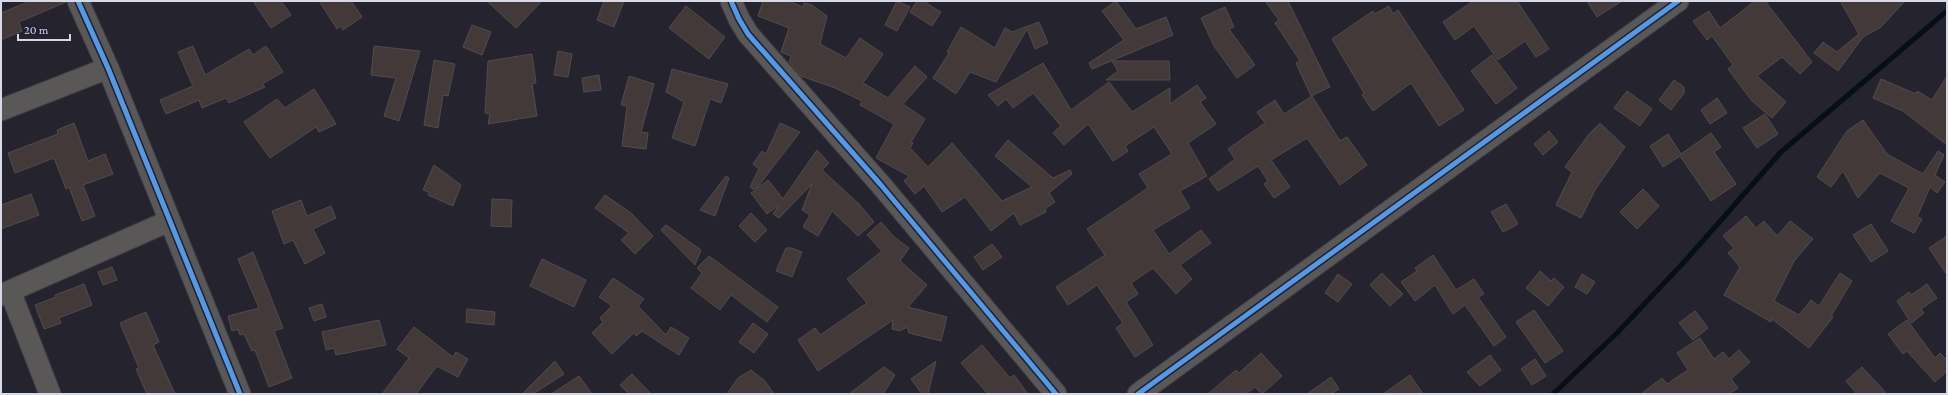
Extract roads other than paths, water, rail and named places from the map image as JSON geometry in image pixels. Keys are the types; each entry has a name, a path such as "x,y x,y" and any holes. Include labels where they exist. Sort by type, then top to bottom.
{"street":[{"path":"78,1 108,68 240,394"},
{"path":"731,1 748,34 881,185 1056,394"},
{"path":"1138,394 1678,1"},
{"path":"1,110 108,68"},
{"path":"50,394 5,293 169,221"}],"waterway":[{"path":"1553,394 1617,333 1685,261 1781,152 1947,11"}]}
